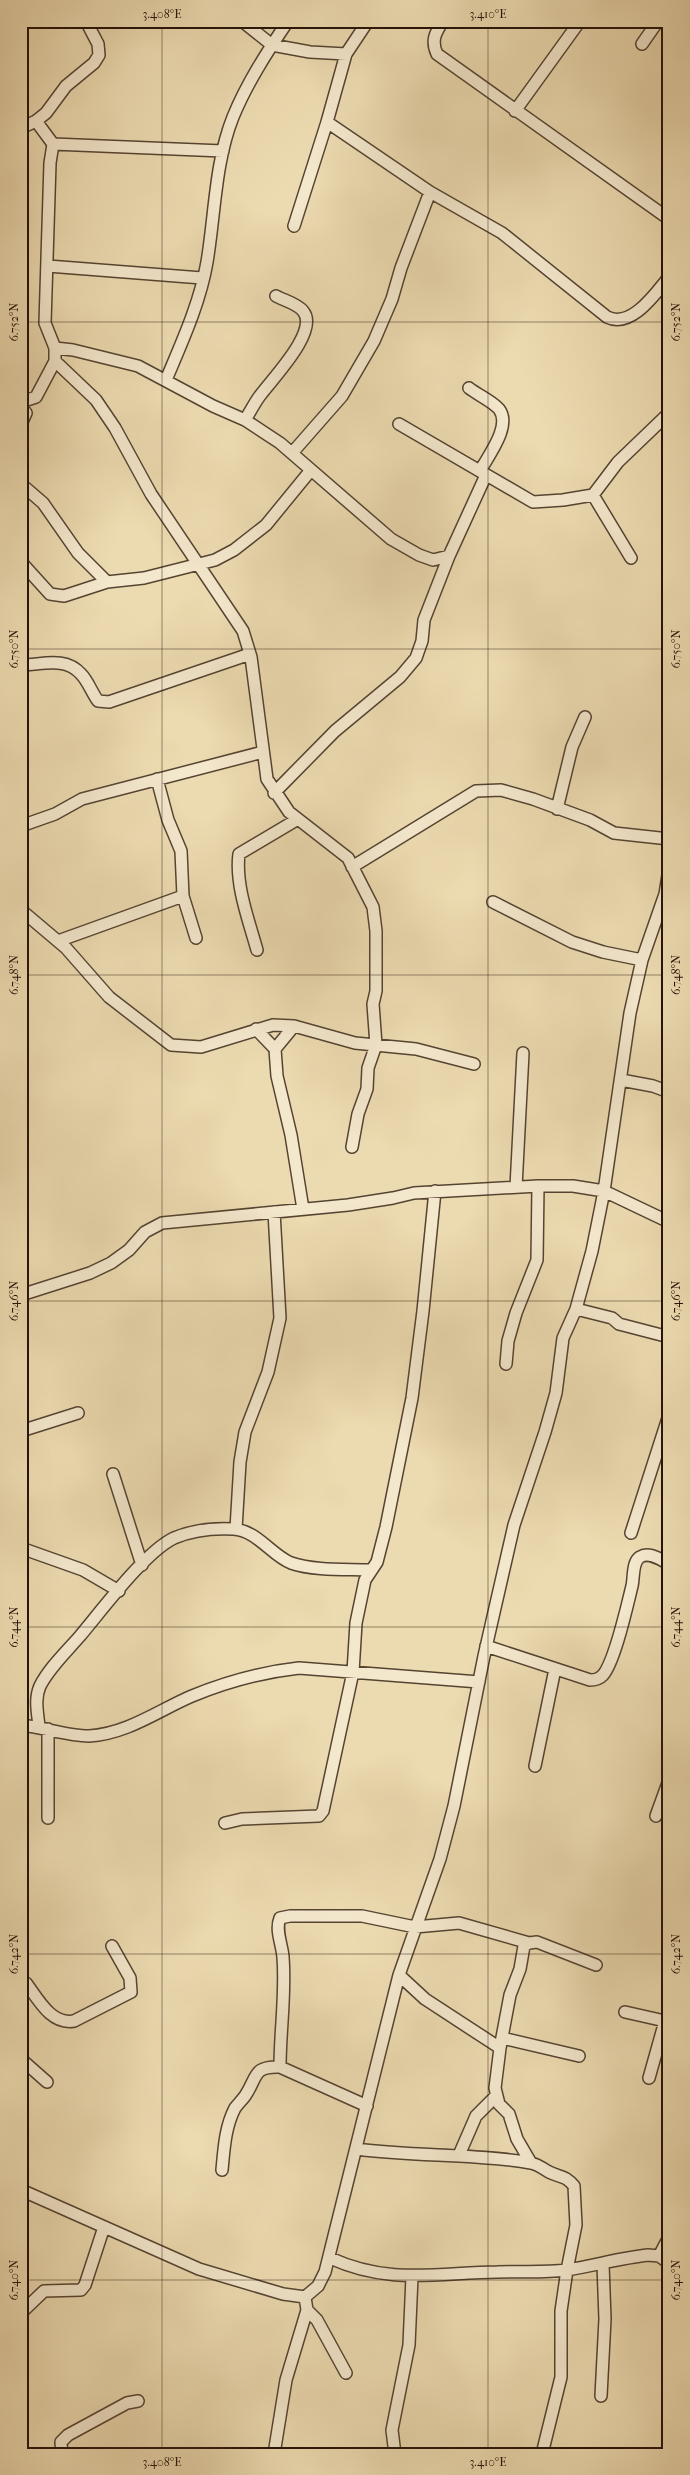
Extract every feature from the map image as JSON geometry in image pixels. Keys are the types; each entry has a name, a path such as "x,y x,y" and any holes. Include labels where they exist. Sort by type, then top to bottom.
{"street":[{"path":"21,128 36,122 46,113 66,86 94,63 99,55 98,44 86,21"},
{"path":"242,21 272,45 310,52 346,54"},
{"path":"166,380 195,309 207,264 223,151 233,118 252,78 288,21"},
{"path":"294,226 346,54 368,21"},
{"path":"443,21 435,34 433,45 436,54 669,218"},
{"path":"516,111 580,21"},
{"path":"642,44 658,21"},
{"path":"21,424 26,414 21,404 36,397 55,362 56,348 45,323 50,163 53,144 36,122"},
{"path":"327,122 430,192 502,233 614,321 623,320 631,316 669,276"},
{"path":"53,144 223,151"},
{"path":"292,453 342,396 370,349 392,299 401,268 430,192"},
{"path":"48,266 202,278"},
{"path":"245,420 258,398 299,345 306,330 307,318 303,310 276,296"},
{"path":"56,348 73,350 138,366 213,406 245,420 292,453 391,539 419,555 434,560 449,556"},
{"path":"55,362 96,400 115,428 151,494 243,631 250,654 267,779 274,793 298,819 348,858 373,907 376,931 376,991 373,1004 376,1045 368,1068 367,1089 358,1114 352,1148"},
{"path":"274,793 335,731 400,677 416,658 422,641 424,620 501,430 503,418 498,409 469,388"},
{"path":"399,424 533,502 593,495 618,462 669,413"},
{"path":"21,562 50,594 64,596 107,582 144,578 215,560 234,550 266,524 312,470"},
{"path":"21,484 43,503 78,553 107,582"},
{"path":"593,495 631,558"},
{"path":"21,665 47,662 69,664 82,674 98,701 109,702 250,654"},
{"path":"557,809 572,747 585,717"},
{"path":"21,826 55,814 82,799 263,752"},
{"path":"157,779 168,820 180,851 183,896 196,938"},
{"path":"352,867 476,791 502,790 590,820 614,833 669,839"},
{"path":"257,950 244,904 238,864 239,854 298,819"},
{"path":"21,2190 199,2269 283,2294 305,2297 318,2286 330,2258 399,1975 440,1859 454,1806 486,1646 514,1525 546,1432 556,1394 563,1338 576,1309 592,1251 604,1191 630,1013 642,960 665,894 669,869"},
{"path":"58,942 183,896"},
{"path":"494,902 572,942 603,952 642,960"},
{"path":"22,912 58,942 109,997 171,1045 201,1046 273,1025 294,1026 355,1043 416,1049 474,1064"},
{"path":"275,1049 294,1026"},
{"path":"256,1029 275,1049 277,1076 291,1135 303,1209"},
{"path":"516,1187 523,1053"},
{"path":"621,1080 653,1086 669,1092"},
{"path":"506,1364 508,1341 516,1313 536,1260 538,1186"},
{"path":"21,1294 90,1273 111,1263 130,1250 145,1232 162,1223 348,1205 393,1198 414,1192 573,1186 604,1191 669,1222"},
{"path":"225,1824 242,1818 320,1816 323,1811 353,1672 356,1623 365,1580 376,1562 386,1527 412,1398 435,1191"},
{"path":"236,1528 240,1462 245,1432 268,1372 280,1318 274,1212"},
{"path":"576,1309 612,1318 619,1324 669,1336"},
{"path":"21,1431 78,1413"},
{"path":"631,1533 666,1435 669,1415"},
{"path":"113,1474 142,1565"},
{"path":"48,1818 44,1728 36,1702 40,1687 56,1664 119,1590 157,1550 173,1539 194,1531 236,1528 252,1534 289,1562 304,1566 370,1570"},
{"path":"21,1548 83,1570 119,1590"},
{"path":"486,1646 590,1680 598,1680 604,1674 615,1648 632,1585 635,1564 640,1557 650,1555 669,1564"},
{"path":"21,1724 89,1736 110,1732 163,1712 192,1696 272,1671 299,1668 479,1682"},
{"path":"535,1766 555,1669"},
{"path":"656,1816 669,1780"},
{"path":"280,2067 280,2024 284,2003 283,1956 277,1925 280,1918 290,1916 362,1916 415,1927 459,1924 528,1942 536,1942 596,1965"},
{"path":"528,1942 524,1946 520,1969 510,1995 501,2043 496,2096 499,2104 509,2114 517,2139 532,2163"},
{"path":"21,1982 26,1983 56,2020 64,2023 74,2022 131,1992 130,1978 112,1946"},
{"path":"399,1975 425,1999 501,2043 579,2056"},
{"path":"625,2012 667,2022 648,2078"},
{"path":"21,2059 47,2082"},
{"path":"222,2170 226,2135 236,2108 246,2096 260,2069 268,2066 280,2067 367,2106"},
{"path":"458,2155 476,2116 496,2096"},
{"path":"357,2149 426,2156 458,2155 539,2164 549,2172 567,2177 574,2186 576,2225 566,2270 562,2311 562,2377 542,2454"},
{"path":"21,2313 44,2291 81,2290 90,2270 104,2227"},
{"path":"330,2258 353,2269 412,2277 499,2272 540,2273 602,2264 632,2256 664,2259 669,2237"},
{"path":"601,2396 604,2319 602,2264"},
{"path":"394,2454 392,2430 409,2345 412,2277"},
{"path":"274,2454 286,2380 307,2310 305,2297"},
{"path":"307,2310 316,2320 346,2373"},
{"path":"62,2454 61,2442 68,2435 127,2403 138,2401"}]}
